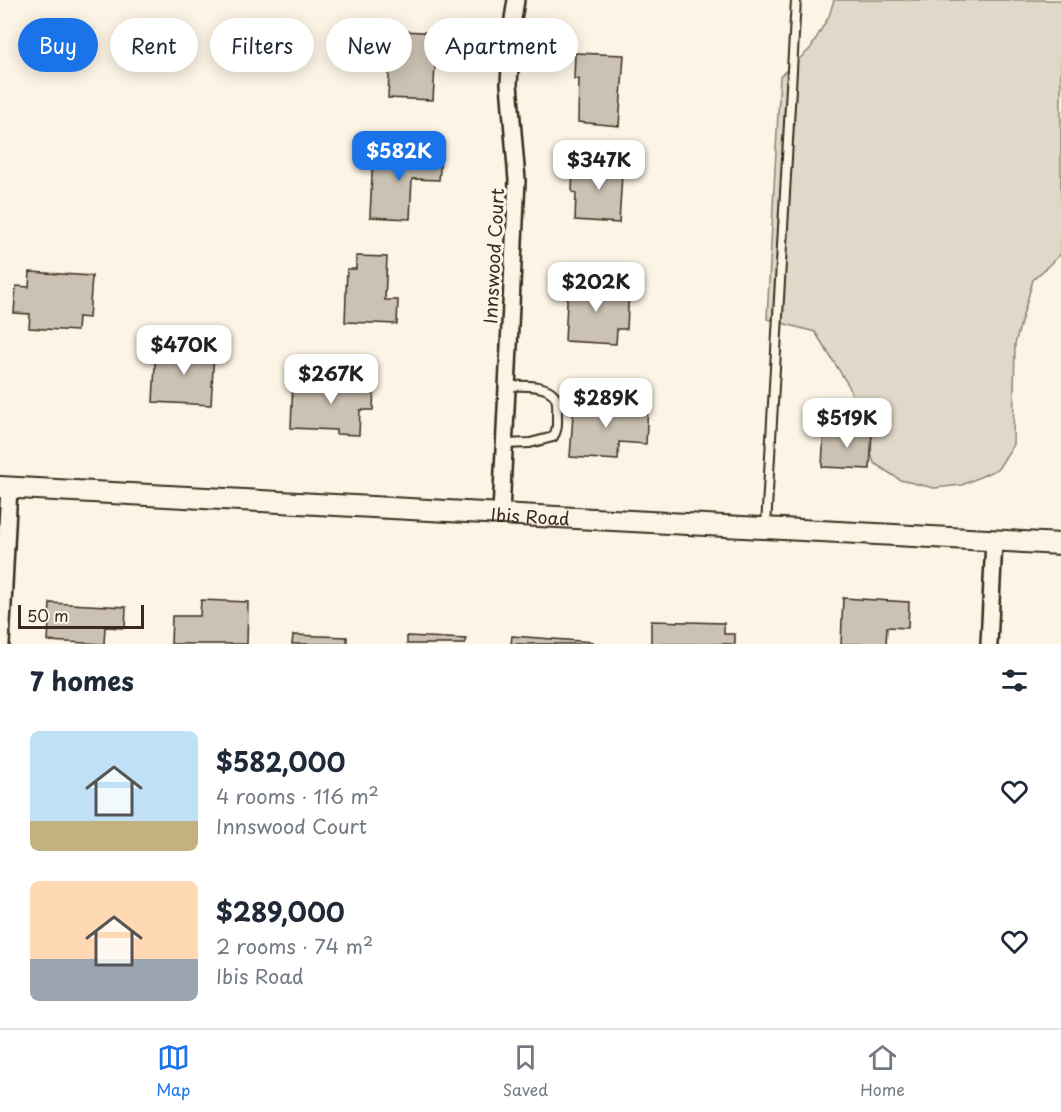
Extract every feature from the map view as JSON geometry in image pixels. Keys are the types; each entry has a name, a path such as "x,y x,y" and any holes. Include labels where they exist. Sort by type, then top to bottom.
{"street":[{"name":"Innswood Court","path":"501,513 517,180 509,84 516,0"},
{"name":"Ibis Road","path":"5,487 1061,544"},
{"path":"1,644 5,487"},
{"path":"989,644 994,540"}],"lane":[{"path":"766,528 796,0"},
{"path":"504,444 530,443 553,437 557,423 556,399 552,393 530,386 507,386"}],"shaded area":[{"path":"834,0 1061,0 1061,254 1033,280 1015,344 1013,445 998,469 962,485 934,488 900,480 874,463 849,386 815,332 767,319 780,76 810,49 829,16"}],"building":[{"path":"412,31 424,32 424,72 435,72 433,100 388,98 389,72 412,72"},
{"path":"578,53 624,55 619,126 578,122 579,79 574,79 574,72 578,72"},
{"path":"373,152 441,156 439,180 412,179 410,219 370,217"},
{"path":"594,157 623,158 619,223 575,220 576,193 572,192 573,168 593,169"},
{"path":"356,256 387,257 385,300 398,300 397,324 345,322 347,269 356,269"},
{"path":"30,272 92,276 89,318 78,317 77,331 29,328 30,314 14,313 16,286 29,287"},
{"path":"568,283 629,286 627,329 617,329 616,344 565,341"},
{"path":"156,347 214,350 211,405 153,402"},
{"path":"293,379 374,382 373,410 360,410 359,435 336,434 336,430 291,428"},
{"path":"574,401 648,405 646,444 619,442 618,460 570,457"},
{"path":"824,428 872,431 870,469 822,467"},
{"path":"843,598 909,602 908,628 887,627 886,644 841,644"},
{"path":"201,600 248,602 247,644 171,644 172,616 200,616"},
{"path":"50,603 126,607 125,628 105,627 104,644 48,641"},
{"path":"651,621 724,623 724,634 735,634 735,644 651,644"},
{"path":"293,635 347,637 347,644 292,644"},
{"path":"407,636 466,639 465,644 407,644"},
{"path":"512,636 593,642 593,644 511,644"}]}
